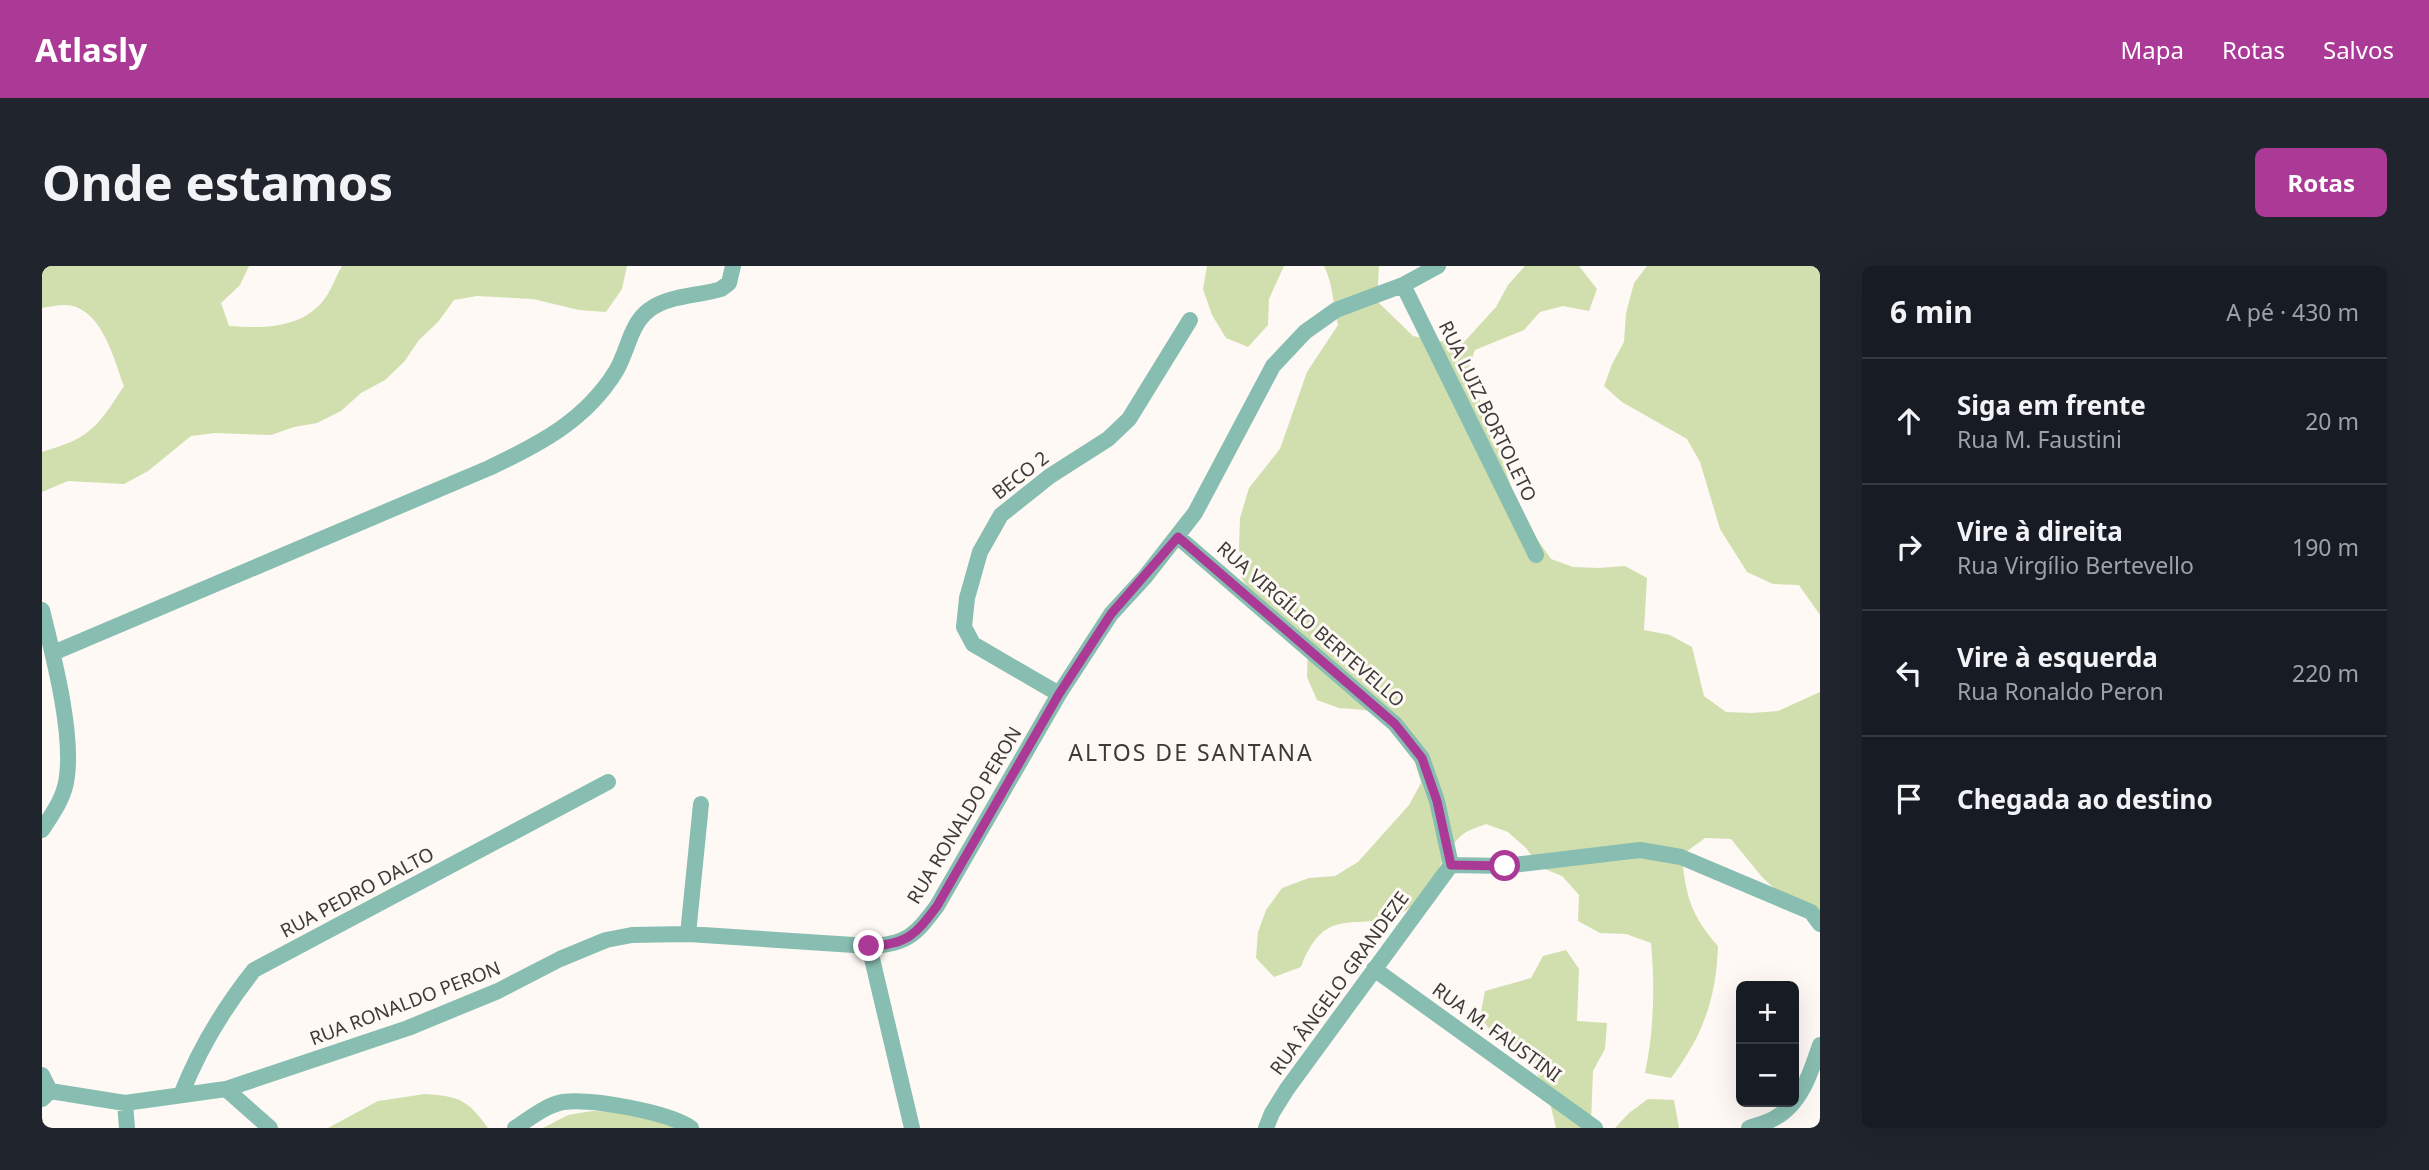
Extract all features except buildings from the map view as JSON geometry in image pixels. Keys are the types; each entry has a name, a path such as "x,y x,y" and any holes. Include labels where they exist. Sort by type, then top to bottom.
{"street":[{"path":"53,653 530,449 565,428 595,397 616,371 642,315 652,307 721,289 729,283 733,266"},
{"name":"RUA RONALDO PERON","path":"46,1095 125,1103 226,1089 408,1028 498,991 560,959 606,940 632,935 688,934 869,946 886,946 905,941 937,906 1059,694 1111,614 1178,537 1195,513 1273,366 1304,332 1336,310 1404,285 1437,266"},
{"name":"RUA LUIZ BORTOLETO","path":"1404,285 1536,555"},
{"name":"BECO 2","path":"1059,694 973,644 964,627 967,598 980,552 1001,515 1050,476 1108,439 1129,419 1190,320"},
{"name":"RUA VIRGÍLIO BERTEVELLO","path":"1178,537 1395,724 1422,758 1437,801 1451,865"},
{"path":"42,610 53,653 67,737 67,777 59,804 42,830"},
{"name":"RUA PEDRO DALTO","path":"181,1095 192,1066 227,1004 254,970 608,782"},
{"path":"688,934 701,804"},
{"path":"1451,865 1505,866 1640,850 1681,857 1811,912 1820,924"},
{"name":"RUA ÂNGELO GRANDEZE","path":"1266,1128 1287,1089 1451,865"},
{"path":"869,946 912,1128"},
{"name":"RUA M. FAUSTINI","path":"1374,969 1595,1128"},
{"path":"1749,1128 1775,1118 1792,1105 1805,1086 1820,1045"},
{"path":"42,1075 46,1095"},
{"path":"226,1089 270,1128"},
{"path":"515,1128 562,1102 591,1103 666,1116 691,1128"},
{"path":"125,1103 127,1128"}],"green space":[{"path":"42,266 249,266 240,285 221,303 229,326 258,327 286,324 310,313 321,304 342,266 627,266 622,289 606,312 579,310 533,299 477,296 454,300 438,322 419,340 404,362 385,380 361,393 341,411 317,423 271,435 215,433 191,436 148,471 124,484 68,481 42,492 42,452 72,441 94,427 124,386 104,335 88,314 77,307 64,305 42,308"},
{"path":"1207,266 1284,266 1269,299 1268,325 1248,347 1226,338 1212,315 1203,289"},
{"path":"1324,266 1379,266 1377,301 1413,336 1464,342 1496,307 1508,285 1525,266 1579,266 1597,289 1589,311 1563,306 1540,312 1524,330 1475,350 1467,372 1490,422 1513,493 1537,539 1551,559 1573,567 1625,566 1647,578 1644,630 1670,635 1692,647 1704,696 1726,712 1778,711 1820,692 1820,931 1762,877 1731,839 1705,838 1682,855 1691,904 1701,925 1718,946 1714,983 1706,1016 1692,1047 1671,1078 1645,1073 1653,1008 1651,943 1626,934 1600,933 1578,921 1579,895 1562,876 1540,867 1526,848 1508,832 1486,824 1464,833 1447,854 1423,895 1405,911 1389,918 1334,926 1322,933 1311,946 1301,967 1274,977 1256,958 1258,932 1266,910 1282,888 1309,878 1335,876 1358,862 1409,805 1421,783 1415,761 1387,718 1365,710 1339,708 1317,700 1307,677 1308,647 1255,600 1241,577 1240,518 1249,488 1280,449 1307,372 1338,325"},
{"path":"1647,266 1820,266 1820,615 1799,585 1773,584 1747,572 1720,529 1700,462 1687,439 1622,402 1604,386 1624,342 1626,313 1634,283"},
{"path":"1566,950 1579,969 1577,1021 1607,1023 1605,1049 1593,1071 1591,1122 1605,1128 1556,1128 1548,1094 1534,1068 1516,1048 1495,1036 1480,1017 1485,991 1531,978 1543,956"},
{"path":"425,1094 462,1101 488,1128 328,1128 378,1101"},
{"path":"1648,1099 1674,1100 1679,1128 1615,1128 1629,1113"},
{"path":"592,1111 619,1112 683,1128 543,1128 568,1115"}],"district":[{"name":"ALTOS DE SANTANA","path":"1191,753"}],"route":[{"path":"869,946 886,946 905,941 920,929 937,906 1059,694 1111,614 1178,537 1395,724 1422,758 1437,801 1451,865 1505,866"}]}
